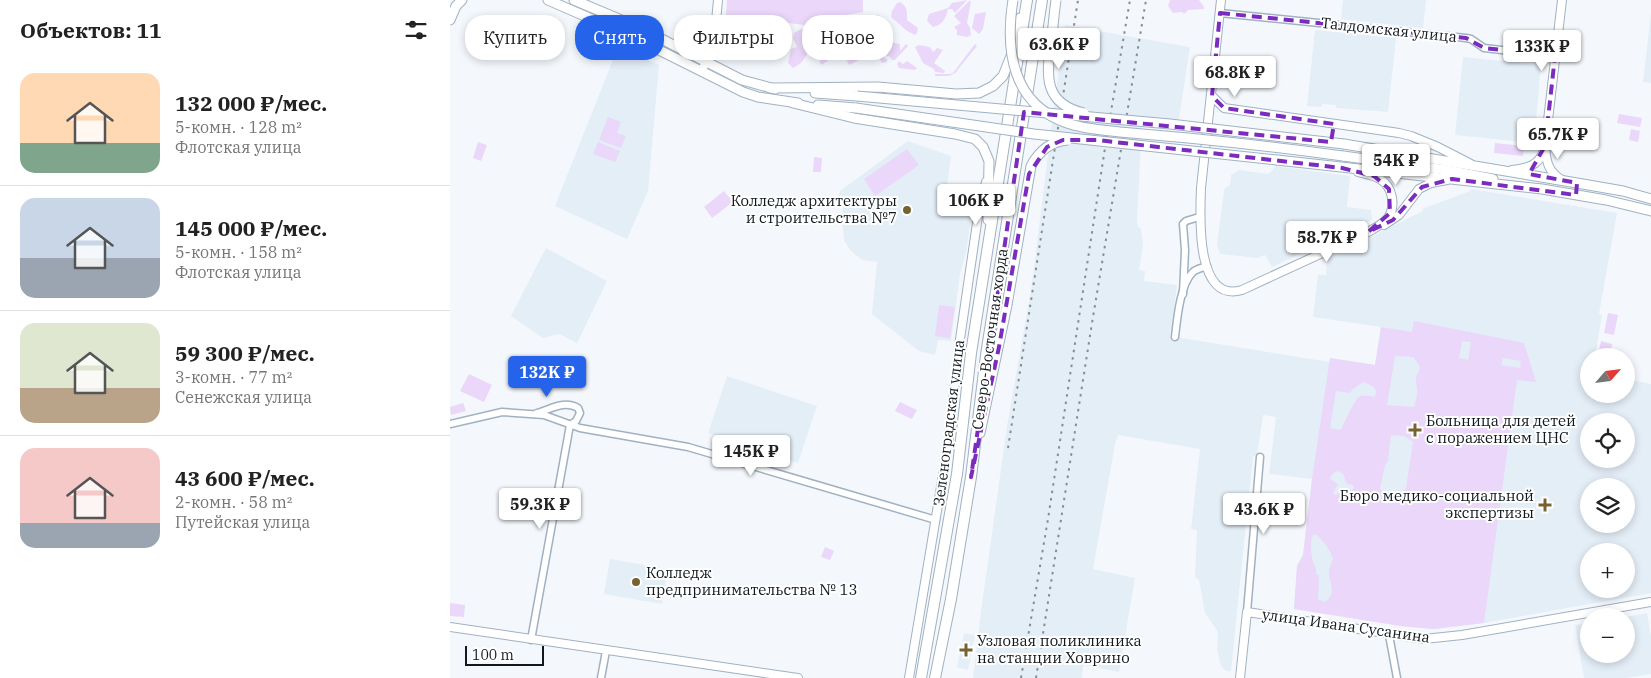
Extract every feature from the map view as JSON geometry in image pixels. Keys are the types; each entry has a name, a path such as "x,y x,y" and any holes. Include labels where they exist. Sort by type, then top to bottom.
{"main road":[{"path":"548,0 633,37 702,72 758,97 793,103 854,118 970,137 980,143 988,156 989,167 988,235 983,285"},
{"path":"574,0 638,27 751,83 770,88 858,92 1106,119 1248,132 1344,144 1562,180 1622,191 1651,199"},
{"path":"1013,0 1009,33 1010,54 1016,75 1038,106 1057,119 1078,126 1099,130 1231,142 1447,170 1620,203 1651,211"},
{"path":"858,92 888,88 961,95 984,91 993,86 1003,76 1011,56 1025,0"},
{"name":"Северо-Восточная хорда","path":"921,678 933,619 957,474 971,353 983,285 1025,0"},
{"name":"Северо-Восточная хорда","path":"935,678 951,599 971,478 986,355 1042,0"},
{"path":"1056,0 1048,62 1048,76 1051,88 1056,98 1066,107 1106,119"},
{"path":"450,20 458,2"},
{"path":"793,103 856,108 1015,131 1542,189"},
{"path":"971,478 1001,339 1031,166 1042,150 1051,144 1063,140 1097,140"}],"street":[{"path":"702,72 715,37 718,0"},
{"path":"1221,0 1201,188 1200,217 1203,249 1212,280 1216,285 1225,291 1235,292 1383,226 1393,220 1422,187 1431,183 1452,179"},
{"path":"1562,0 1545,146 1546,161 1549,169 1556,177 1562,180"},
{"name":"Талдомская улица","path":"1220,13 1466,38 1484,48 1555,56"},
{"path":"1212,96 1224,108 1399,132 1438,147 1473,165"},
{"path":"1508,171 1525,169 1535,164 1542,156 1545,146"},
{"name":"Зеленоградская улица","path":"910,678 948,445 953,391 978,216 989,167"},
{"path":"1342,168 1381,179 1389,189 1392,200 1390,213 1383,223 1368,232"},
{"path":"1576,195 1578,183"},
{"path":"1175,337 1183,294 1185,250 1183,224 1186,221 1200,217"},
{"path":"1183,294 1191,273 1207,266"},
{"path":"530,640 570,425 576,421 580,413 578,408 571,405 558,406 533,414"},
{"path":"450,424 502,412 552,417 580,428 688,447 936,520"},
{"path":"1240,678 1260,457"},
{"name":"улица Ивана Сусанина","path":"1247,612 1424,639 1456,636 1651,602"},
{"path":"450,627 798,678"},
{"path":"1389,635 1397,678"},
{"path":"601,678 606,651"}],"highlighted area":[{"path":"1220,13 1466,38 1484,48 1555,56 1545,146 1529,174 1577,183 1576,195 1452,179 1422,187 1393,220 1368,232 1390,213 1389,189 1374,176 1342,168 1097,140 1063,140 1047,147 1029,174 999,347 971,477 1024,112 1331,142 1334,124 1224,108 1212,96"}],"shaded area":[{"path":"727,0 863,0 863,12 846,15 802,15 802,25 792,23 792,15 726,15"},
{"path":"967,0 955,13 952,9 948,9 945,18 939,25 933,27 927,21 929,14 948,8 952,3"},
{"path":"1170,0 1199,0 1204,9 1188,10 1184,14 1182,12 1173,13 1168,6"},
{"path":"1343,0 1426,0 1423,28 1341,19"},
{"path":"971,1 967,23 971,35 967,37 957,35 957,30 954,27 961,23 954,16"},
{"path":"897,3 903,4 907,12 907,20 918,28 915,35 907,31 893,19 892,11"},
{"path":"986,12 983,29 979,34 972,28 975,14"},
{"path":"1651,13 1651,83 1643,82"},
{"path":"1065,25 1190,47 1178,125 1142,121 1137,219 1138,227 1141,228 1143,246 1139,270 1145,271 1144,281 1177,285 1170,336 1329,362 1330,358 1375,365 1381,327 1313,317 1318,275 1326,275 1327,258 1423,211 1422,209 1471,189 1617,213 1599,314 1602,315 1596,348 1580,348 1580,403 1635,403 1635,381 1651,384 1651,593 1635,596 1635,543 1580,543 1580,598 1623,598 1484,623 1434,629 1401,626 1294,609 1297,566 1303,555 1312,479 1269,474 1276,417 1263,415 1257,456 1253,456 1231,671 1226,671 1221,666 1217,650 1218,632 1205,613 1199,580 1195,577 1197,530 1191,529 1200,449 1118,435 1093,569 1135,578 1119,672 1083,665 1082,678 973,678 1007,426 1032,284"},
{"path":"802,29 803,60 793,68 788,63 789,60 792,60 792,49 797,47 793,38 794,33"},
{"path":"1315,30 1396,38 1388,112 1336,108 1336,105 1322,104 1322,107 1307,106"},
{"path":"893,43 900,44 900,51 906,44 908,46 893,60"},
{"path":"975,44 977,46 955,73 949,76 935,76 935,74 953,73"},
{"path":"919,45 930,47 933,52 937,48 943,50 934,63 945,71 944,73 935,72 934,69 923,63 915,47"},
{"path":"1463,57 1541,65 1534,143 1455,135"},
{"path":"613,60 648,60 659,65 648,191 627,239 555,206"},
{"path":"820,60 829,60 822,65"},
{"path":"847,60 858,60 855,62 849,65"},
{"path":"899,61 903,64 907,61 917,68 915,70 899,68 897,64"},
{"path":"1619,114 1642,118 1640,127 1617,123"},
{"path":"608,117 621,122 617,133 626,136 621,148 599,140"},
{"path":"1631,129 1640,131 1638,142 1629,140"},
{"name":"Колледж архитектуры и строительства №7","path":"908,141 951,156 947,184 975,192 966,253 960,274 951,341 938,340 935,355 919,351 872,314 877,262 862,260 850,250 844,240 843,206 839,196 840,191"},
{"path":"478,142 487,145 481,161 473,158"},
{"path":"598,142 620,151 615,162 593,154"},
{"path":"1495,143 1524,146 1523,156 1494,153"},
{"path":"907,149 919,165 875,196 864,179"},
{"path":"814,157 822,158 821,172 813,172"},
{"path":"1276,166 1350,176 1347,207 1371,210 1372,220 1272,267 1265,255 1258,258 1220,254 1217,245 1224,191 1230,185 1231,175 1239,170 1269,174"},
{"path":"724,191 733,202 712,218 704,207"},
{"path":"546,248 607,281 577,343 559,334 543,338 511,316"},
{"path":"939,305 955,307 950,338 935,336"},
{"path":"1608,313 1618,315 1614,335 1604,333"},
{"name":"Больница для детей с поражением ЦНС","path":"1414,321 1524,343 1536,382 1517,380 1484,623 1434,629 1401,626 1294,609 1297,566 1303,555 1330,358 1375,365 1381,327 1412,332","holes":["1462,341 1471,342 1468,360 1459,358","1395,356 1413,357 1419,366 1420,369 1416,379 1417,395 1414,407 1387,405","1503,358 1521,361 1520,368 1501,365","1364,382 1374,387 1376,391 1375,397 1362,396 1357,399 1341,430 1330,428 1336,391 1349,393","1391,435 1404,436 1413,442 1406,488 1399,497 1386,494 1380,489 1385,465 1388,461","1338,471 1343,474 1347,484 1353,485 1354,488 1346,495 1342,491 1335,495 1333,493 1338,484 1330,478 1333,473","1316,534 1326,545 1333,558 1329,570 1332,591 1325,602 1318,599 1319,576 1316,574 1311,549 1312,536"]},
{"path":"1601,341 1612,344 1611,348 1600,348"},
{"path":"469,374 492,385 484,402 460,391"},
{"path":"727,376 817,406 798,463 708,433"},
{"path":"900,402 917,410 912,419 895,411"},
{"path":"463,403 466,411 451,415 450,407"},
{"path":"825,547 834,551 830,560 821,557"},
{"name":"Колледж предпринимательства № 13","path":"610,559 668,569 662,604 604,594"},
{"path":"450,603 465,605 464,617 450,616"},
{"path":"1647,613 1651,637 1651,674 1626,678 1584,678 1581,663 1635,663 1635,615"},
{"path":"1580,624 1580,654 1575,625"},
{"name":"Узловая поликлиника на станции Ховрино","path":"964,633 975,635 968,670 957,667"}],"railway":[{"path":"1008,448 1078,0"},
{"path":"1021,678 1130,0"},
{"path":"1036,678 1092,323 1146,0"}],"place":[{"name":"Колледж архитектуры и строительства №7","path":"907,210"},
{"name":"Больница для детей с поражением ЦНС","path":"1415,430"},
{"name":"Бюро медико-социальной экспертизы","path":"1545,505"},
{"name":"Колледж предпринимательства № 13","path":"636,582"},
{"name":"Узловая поликлиника на станции Ховрино","path":"966,650"}]}
